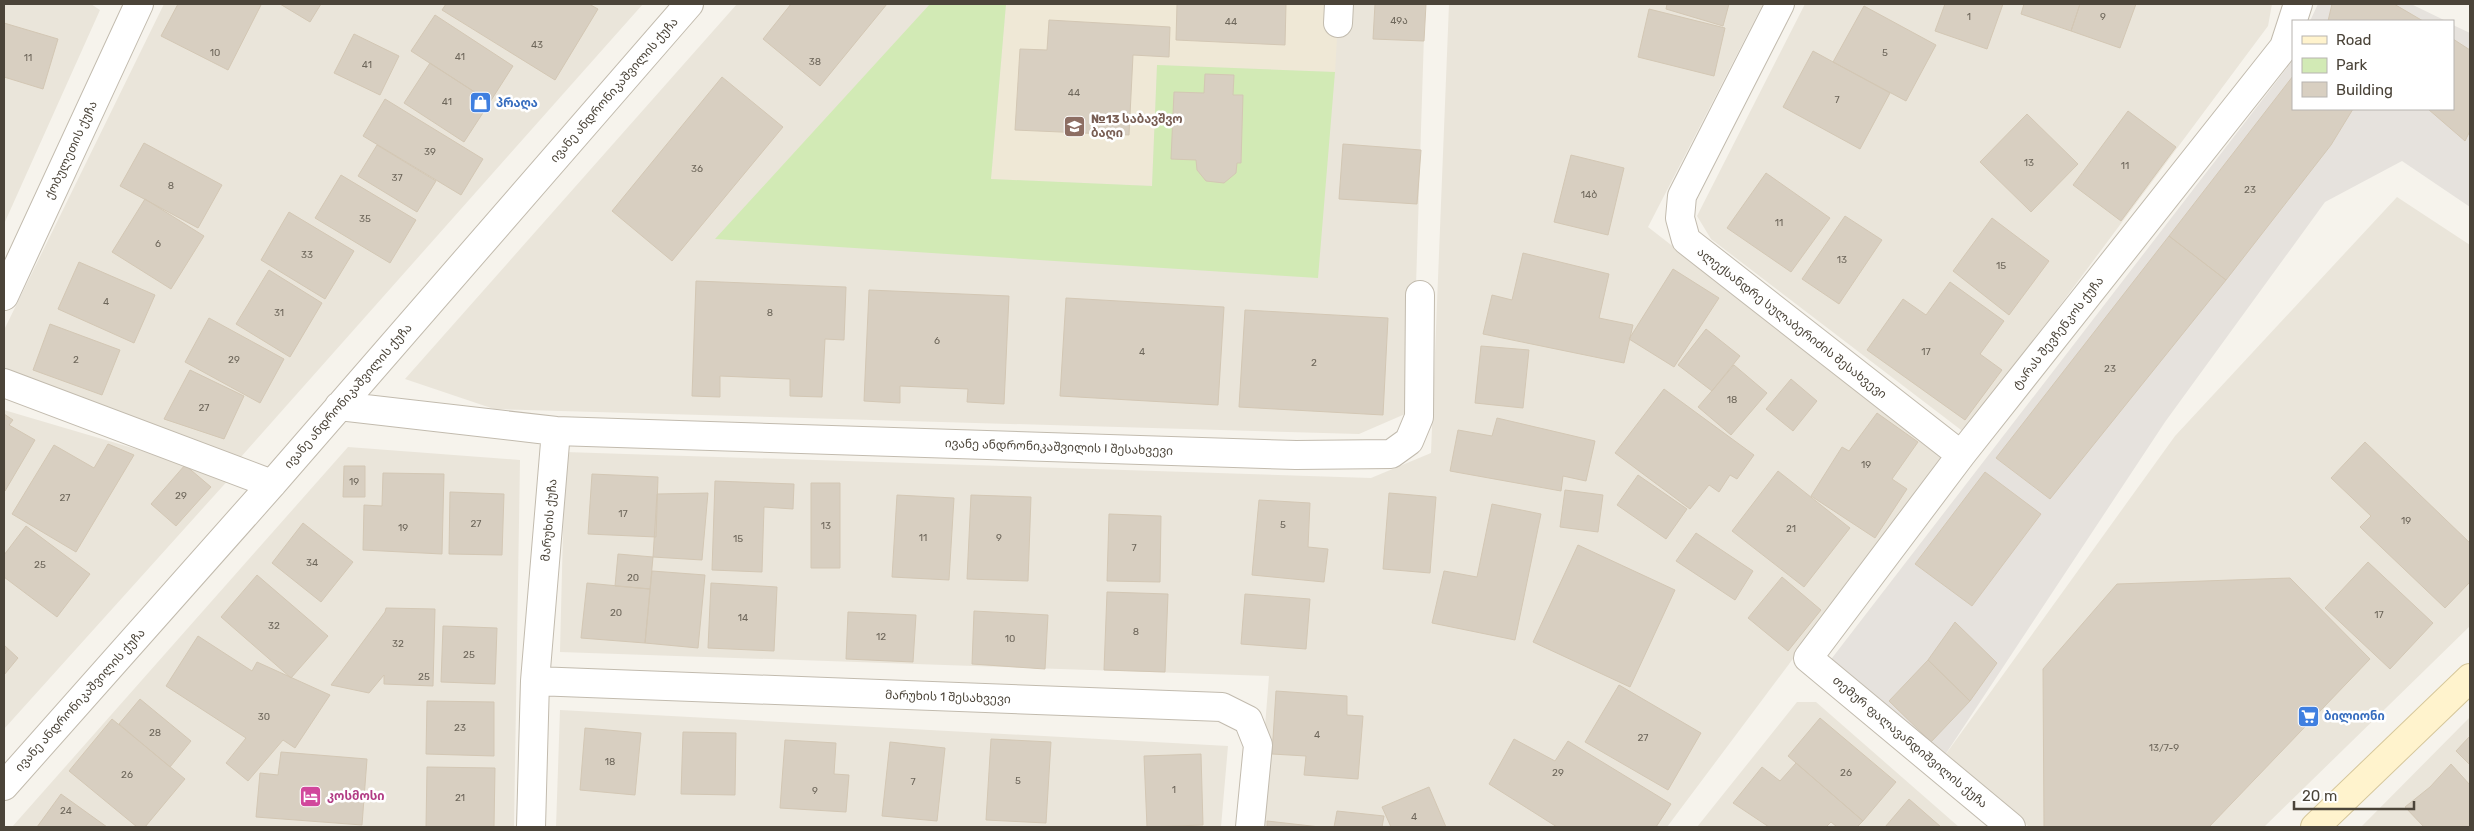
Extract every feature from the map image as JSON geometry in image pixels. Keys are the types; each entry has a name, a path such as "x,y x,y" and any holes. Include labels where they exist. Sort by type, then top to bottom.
{"street":[{"name":"ქობულეთის ქუჩა","path":"4,296 139,4"},
{"name":"ივანე ანდრონიკაშვილის ქუჩა","path":"4,786 272,484 689,4"},
{"name":"ალექსანდრე სულაბერიძის შესახვევი","path":"1780,4 1682,196 1680,218 1686,240 1961,455"},
{"name":"ტარას შევჩენკოს ქუჩა","path":"2293,20 2298,4"},
{"name":"ტარას შევჩენკოს ქუჩა","path":"1808,658 1961,455 2284,47 2292,22"},
{"name":"ივანე ანდრონიკაშვილის I შესახვევი","path":"556,430 1296,455 1391,454 1409,441 1419,418 1420,295"},
{"path":"4,384 272,484"},
{"path":"339,406 556,430"},
{"name":"მარუხის ქუჩა","path":"531,827 535,681 556,430"},
{"name":"თემურ ფალავანდიშვილის ქუჩა","path":"1808,658 2011,827"},
{"path":"2315,827 2470,678"},
{"name":"მარუხის 1 შესახვევი","path":"535,681 1222,707 1248,720 1258,745 1250,827"}],"shaded area":[{"path":"4,4 91,4 100,10 4,224"},
{"path":"164,4 643,4 240,458 4,378 4,330"},
{"path":"737,4 1425,4 1412,411 1359,434 494,409 405,379"},
{"name":"№13 საბავშვო ბაღი","path":"1006,4 1339,4 1335,72 1157,65 1152,186 991,179"},
{"path":"1449,4 1763,4 1648,227 1944,457 1667,827 1257,827 1269,676 560,652 565,452 1371,478 1431,453"},
{"path":"1805,4 2272,4 2268,26 1965,433 1711,239 1697,216"},
{"path":"2318,4 2411,4 2444,20 2310,20"},
{"path":"2454,25 2470,33 2470,207 2402,161 2325,202 2165,422 1943,758 1829,662 2292,61 2292,110 2454,110"},
{"path":"2397,197 2470,245 2470,626 2264,827 2029,827 2012,811 1943,758 2175,436"},
{"path":"4,410 231,477 4,729"},
{"path":"348,447 520,460 514,827 12,827"},
{"path":"1797,702 1816,702 1959,827 1697,827"},
{"path":"560,710 1228,746 1221,827 556,827"},
{"path":"2470,717 2470,827 2361,827"}],"green space":[{"path":"930,4 1006,4 991,179 1152,186 1157,65 1335,72 1318,278 715,239"}],"building":[{"path":"178,4 261,5 228,70 161,36"},
{"path":"280,4 321,4 310,22"},
{"path":"446,4 589,4 598,9 555,80 442,10"},
{"path":"791,4 887,4 820,86 763,39"},
{"path":"1177,4 1286,4 1285,45 1176,40"},
{"path":"1375,4 1426,4 1424,41 1373,39"},
{"path":"1667,4 1729,4 1723,26 1666,9"},
{"path":"1945,4 2003,4 1987,49 1935,31"},
{"path":"2024,4 2080,4 2071,31 2021,14"},
{"path":"2080,4 2136,4 2120,48 2071,31"},
{"path":"2332,4 2394,4 2421,20 2328,20"},
{"path":"1864,6 1936,45 1906,101 1833,62"},
{"path":"1649,9 1725,28 1714,76 1638,57"},
{"path":"435,15 513,66 490,102 411,51"},
{"path":"1049,20 1170,27 1169,57 1133,55 1129,135 1015,130 1020,49 1047,50"},
{"path":"4,23 58,39 43,89 4,77"},
{"path":"354,34 399,56 380,95 334,73"},
{"path":"2454,40 2470,50 2470,131 2465,141 2429,110 2454,110"},
{"path":"1813,51 1890,93 1860,149 1783,107"},
{"path":"430,63 490,102 464,142 404,103"},
{"path":"1205,74 1234,75 1233,95 1243,95 1241,163 1237,163 1236,173 1224,183 1206,181 1197,170 1196,160 1171,159 1174,92 1204,93"},
{"path":"722,77 783,127 672,261 612,211"},
{"path":"2292,77 2292,110 2352,110 2331,145 2226,280 2169,236"},
{"path":"385,99 483,159 461,195 363,136"},
{"path":"2128,111 2176,147 2121,221 2073,185"},
{"path":"2027,114 2078,164 2031,212 1980,162"},
{"path":"144,143 222,185 198,228 120,186"},
{"path":"1343,144 1421,150 1417,204 1339,199"},
{"path":"377,145 436,181 417,212 358,176"},
{"path":"1571,155 1624,168 1608,235 1554,222"},
{"path":"1766,173 1830,218 1791,272 1727,228"},
{"path":"341,175 416,220 390,263 315,218"},
{"path":"145,199 204,236 171,289 112,252"},
{"path":"289,212 354,251 325,299 261,260"},
{"path":"1845,216 1882,240 1839,304 1802,279"},
{"path":"1992,218 2049,261 2009,315 1953,271"},
{"path":"2169,236 2226,280 2050,499 1996,458"},
{"path":"1523,253 1609,274 1599,318 1633,325 1624,363 1483,334 1492,295 1512,300"},
{"path":"79,262 155,295 134,343 58,309"},
{"path":"1673,269 1719,298 1674,367 1629,339"},
{"path":"269,270 322,303 290,357 236,324"},
{"path":"696,281 846,287 844,340 825,339 822,397 790,396 790,379 720,376 720,397 692,396"},
{"path":"1950,282 2004,321 1980,354 2002,370 1965,420 1867,350 1903,299 1926,315"},
{"path":"869,290 1009,296 1004,404 967,402 968,389 900,386 900,403 864,401"},
{"path":"1066,298 1224,307 1218,405 1060,396"},
{"path":"1245,310 1388,318 1383,415 1239,407"},
{"path":"209,318 284,359 260,403 185,362"},
{"path":"50,324 120,350 102,395 33,370"},
{"path":"1706,329 1740,356 1712,391 1678,365"},
{"path":"1481,346 1529,350 1523,408 1475,403"},
{"path":"1734,365 1767,393 1731,435 1698,407"},
{"path":"190,370 244,396 224,439 164,419"},
{"path":"1791,379 1817,401 1793,431 1766,409"},
{"path":"1664,389 1754,455 1737,479 1730,475 1719,492 1709,485 1690,509 1615,453"},
{"path":"1877,413 1918,442 1892,479 1907,489 1875,538 1811,496 1842,447 1849,451"},
{"path":"4,414 13,420 9,425 35,440 5,491"},
{"path":"1497,418 1595,441 1586,481 1563,476 1561,491 1450,471 1458,430 1492,436"},
{"path":"2365,442 2470,543 2470,582 2445,608 2360,527 2371,516 2331,478"},
{"path":"108,444 134,455 76,552 12,514 54,445 94,468"},
{"path":"185,465 211,487 176,526 151,504"},
{"path":"344,466 365,466 365,497 343,497"},
{"path":"1778,471 1850,528 1804,587 1732,531"},
{"path":"1985,472 2041,514 1972,606 1915,564"},
{"path":"383,473 444,474 442,554 363,550 364,505 382,506"},
{"path":"592,474 658,477 656,537 588,534"},
{"path":"1638,475 1687,509 1666,539 1617,505"},
{"path":"715,481 794,484 793,509 764,507 762,572 712,570"},
{"path":"811,483 840,483 840,568 811,568"},
{"path":"1565,490 1603,495 1598,532 1560,527"},
{"path":"450,492 504,494 502,555 449,554"},
{"path":"708,493 702,560 653,557 657,494"},
{"path":"1389,493 1436,497 1430,573 1383,569"},
{"path":"897,495 954,498 949,580 892,577"},
{"path":"971,495 1031,497 1028,581 967,579"},
{"path":"1259,500 1310,503 1308,547 1328,549 1324,582 1252,575"},
{"path":"1492,504 1541,514 1515,640 1432,623 1444,571 1477,577"},
{"path":"1109,514 1161,516 1160,582 1107,581"},
{"path":"303,523 353,562 321,602 272,563"},
{"path":"26,526 90,574 57,617 4,577 4,555"},
{"path":"1696,533 1753,571 1735,600 1676,561"},
{"path":"1578,545 1675,590 1630,687 1533,642"},
{"path":"618,554 653,557 650,589 615,586"},
{"path":"2368,562 2433,623 2390,669 2325,608"},
{"path":"652,571 705,575 698,648 645,643"},
{"path":"257,575 328,636 291,678 221,617"},
{"path":"1782,577 1821,610 1788,651 1748,618"},
{"path":"2290,578 2370,659 2209,827 2044,827 2043,669 2117,584"},
{"path":"587,583 650,589 645,643 581,638"},
{"path":"711,583 777,587 774,651 708,648"},
{"path":"1107,592 1168,594 1165,672 1104,670"},
{"path":"1245,594 1310,599 1306,649 1241,644"},
{"path":"386,608 435,609 433,686 384,684 384,675 369,693 331,685 385,612"},
{"path":"974,611 1048,615 1045,669 972,664"},
{"path":"848,612 916,615 913,662 846,659"},
{"path":"1955,622 1997,663 1970,701 1928,660"},
{"path":"443,626 497,628 495,684 441,682"},
{"path":"198,636 252,671 257,662 330,695 295,748 283,740 248,781 226,763 246,738 166,686"},
{"path":"4,645 18,658 4,675"},
{"path":"1928,660 1970,701 1931,742 1889,701"},
{"path":"1619,685 1701,733 1668,790 1585,742"},
{"path":"1276,691 1347,696 1347,715 1363,716 1358,779 1304,775 1306,756 1272,754"},
{"path":"140,699 191,741 170,767 119,724"},
{"path":"427,701 494,702 494,756 426,754"},
{"path":"1820,718 1896,782 1863,821 1788,756"},
{"path":"112,719 185,779 145,827 137,827 69,771"},
{"path":"585,728 641,733 635,795 580,790"},
{"path":"683,732 736,733 735,795 681,794"},
{"path":"2470,736 2470,765 2456,751"},
{"path":"991,739 1051,742 1046,823 986,820"},
{"path":"1514,739 1555,761 1568,741 1671,804 1656,827 1557,827 1489,784"},
{"path":"785,740 836,743 834,774 849,775 846,812 780,808"},
{"path":"890,742 945,748 937,821 882,816"},
{"name":"კოსმოსი","path":"281,752 367,759 362,825 256,817 260,773 278,775"},
{"path":"1201,754 1203,825 1147,827 1144,756"},
{"path":"1796,763 1863,821 1857,827 1837,827 1831,822 1826,827 1769,827 1733,803 1762,767 1780,781"},
{"path":"2451,764 2470,785 2470,825 2468,827 2424,827 2405,807 2430,787"},
{"path":"427,767 495,768 494,827 426,827"},
{"path":"1429,787 1446,827 1391,827 1382,807"},
{"path":"61,794 107,827 37,827"},
{"path":"1909,799 1941,827 1885,827"},
{"path":"1337,811 1384,816 1382,827 1334,827"},
{"path":"1267,821 1320,827 1267,827"}],"place":[{"name":"პრაღა","path":"480,103"},
{"name":"№13 საბავშვო ბაღი","path":"1075,126"},
{"name":"ბილიონი","path":"2308,716"},
{"name":"კოსმოსი","path":"311,796"}]}
